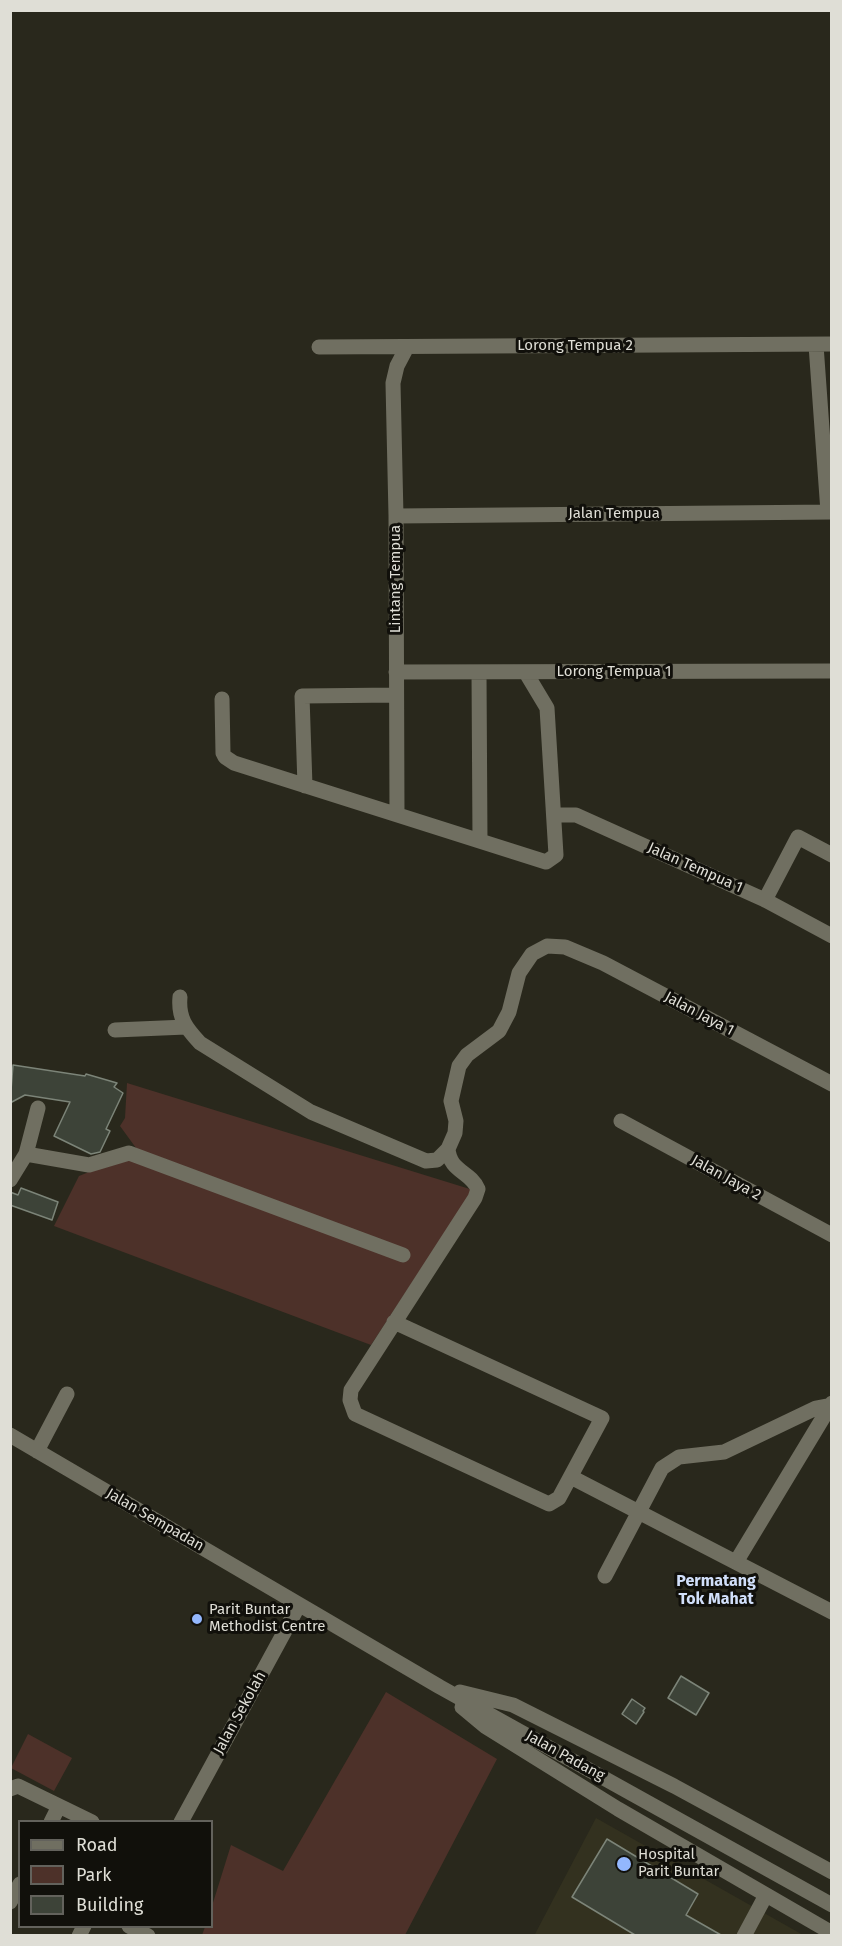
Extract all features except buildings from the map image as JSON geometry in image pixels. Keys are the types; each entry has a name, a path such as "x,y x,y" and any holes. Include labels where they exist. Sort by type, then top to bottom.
{"street":[{"name":"Lorong Tempua 2","path":"319,347 824,345"},
{"path":"824,345 830,512"},
{"name":"Lintang Tempua","path":"397,814 393,383 397,366 407,347"},
{"name":"Jalan Tempua","path":"396,516 830,512"},
{"name":"Lorong Tempua 1","path":"396,672 831,671"},
{"path":"479,673 480,840"},
{"path":"222,699 223,753 234,763 546,862 556,855 547,708 526,673"},
{"path":"305,786 302,696 396,695"},
{"name":"Jalan Tempua 1","path":"554,815 576,815 765,900 831,936"},
{"path":"765,900 798,837 831,855"},
{"name":"Jalan Jaya 1","path":"448,1149 455,1133 456,1121 451,1101 459,1066 467,1055 499,1031 509,1012 519,973 532,954 547,946 565,947 603,963 831,1084"},
{"path":"180,997 179,1008 186,1027 200,1043 310,1112 426,1161 437,1160 448,1149"},
{"path":"115,1029 186,1027"},
{"path":"10,1180 26,1154 38,1108"},
{"name":"Jalan Jaya 2","path":"621,1121 831,1235"},
{"path":"394,1322 602,1418 559,1498 549,1504 355,1414 350,1400 351,1390 394,1322 475,1198 478,1190 475,1183 453,1166 448,1149"},
{"path":"26,1154 89,1165 129,1153 403,1255"},
{"path":"38,1451 67,1394"},
{"path":"605,1576 662,1468 679,1457 724,1452 816,1408 831,1404"},
{"path":"736,1562 831,1404"},
{"name":"Jalan Sempadan","path":"10,1435 299,1605"},
{"path":"571,1477 831,1612"},
{"name":"Jalan Padang","path":"299,1605 440,1687 831,1905"},
{"name":"Jalan Sekolah","path":"182,1820 299,1605"},
{"path":"440,1687 513,1705 674,1786 831,1872"},
{"path":"440,1687 486,1727 618,1809 831,1933"},
{"path":"10,1789 18,1786 90,1820"},
{"path":"52,1820 59,1806"},
{"path":"10,1902 18,1888"},
{"path":"744,1935 766,1895"},
{"path":"133,1928 148,1935"}],"shaded area":[{"name":"Hospital Parit Buntar","path":"596,1818 803,1935 534,1936"}],"green space":[{"path":"127,1083 473,1190 371,1345 54,1226 79,1176 111,1163 136,1148 120,1126 125,1118"},
{"path":"386,1692 497,1759 405,1935 202,1935 205,1928 213,1928 213,1903 231,1845 283,1871"},
{"path":"28,1734 72,1758 54,1791 11,1768"}],"place":[{"name":"Parit Buntar Methodist Centre","path":"197,1619"},
{"name":"Hospital Parit Buntar","path":"624,1864"}],"district":[{"name":"Permatang Tok Mahat","path":"716,1591"}]}
